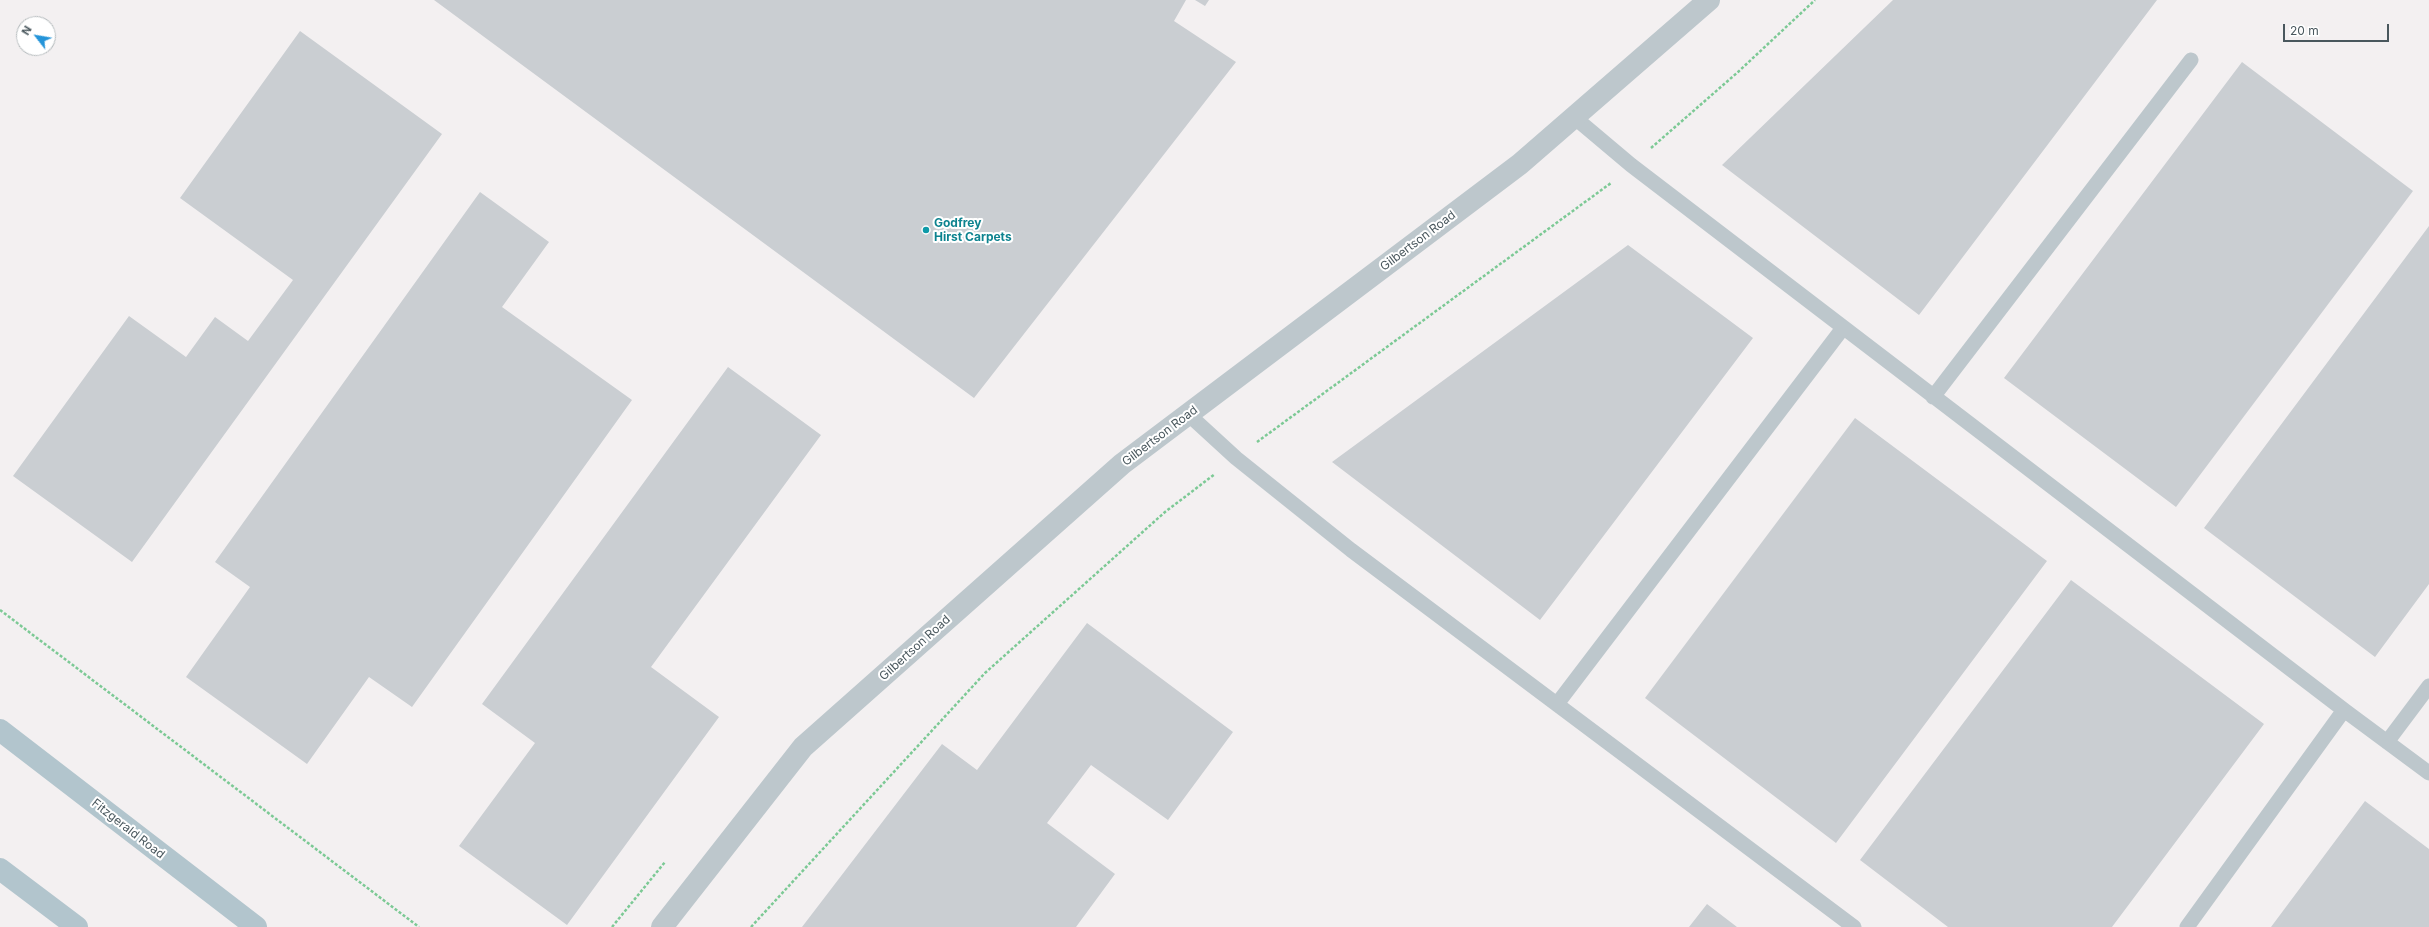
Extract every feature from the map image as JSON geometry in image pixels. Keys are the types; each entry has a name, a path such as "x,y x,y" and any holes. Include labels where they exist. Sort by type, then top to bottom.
{"main road":[{"name":"Fitzgerald Road","path":"0,730 256,927"},
{"path":"0,869 77,927"}],"street":[{"name":"Gilbertson Road","path":"662,927 803,747 1122,464 1520,164 1709,0"}],"lane":[{"path":"1933,397 2191,60"},
{"path":"1574,117 1630,165 2344,710 2429,773"},
{"path":"1557,704 1843,328"},
{"path":"1188,414 1236,458 1345,545 1854,927"},
{"path":"2387,742 2429,686"},
{"path":"2187,927 2344,710"}],"path":[{"path":"0,610 419,927"},
{"path":"612,927 665,862"}],"building":[{"name":"Godfrey Hirst Carpets","path":"434,0 1186,0 1174,21 1236,62 974,398"},
{"path":"1195,0 1209,0 1205,6"},
{"path":"1893,0 2157,0 1919,315 1722,165"},
{"path":"300,31 442,134 132,562 13,476 129,316 186,357 215,317 248,341 293,280 180,198"},
{"path":"2242,62 2413,191 2176,507 2004,378"},
{"path":"480,192 549,242 502,307 632,400 412,707 369,677 307,764 186,677 250,587 215,562"},
{"path":"2429,226 2429,584 2375,657 2204,528"},
{"path":"1628,245 1753,338 1540,620 1332,462"},
{"path":"728,367 821,435 651,667 719,717 567,925 459,846 535,743 482,704"},
{"path":"1855,418 2047,561 1836,843 1645,698"},
{"path":"2071,580 2264,724 2112,927 1948,927 1860,860"},
{"path":"1087,623 1233,732 1168,820 1091,765 1047,823 1115,874 1076,927 802,927 942,744 977,770"},
{"path":"2365,801 2429,849 2429,927 2271,927"},
{"path":"1707,904 1737,927 1689,927"}],"place":[{"name":"Godfrey Hirst Carpets","path":"926,230"}]}
